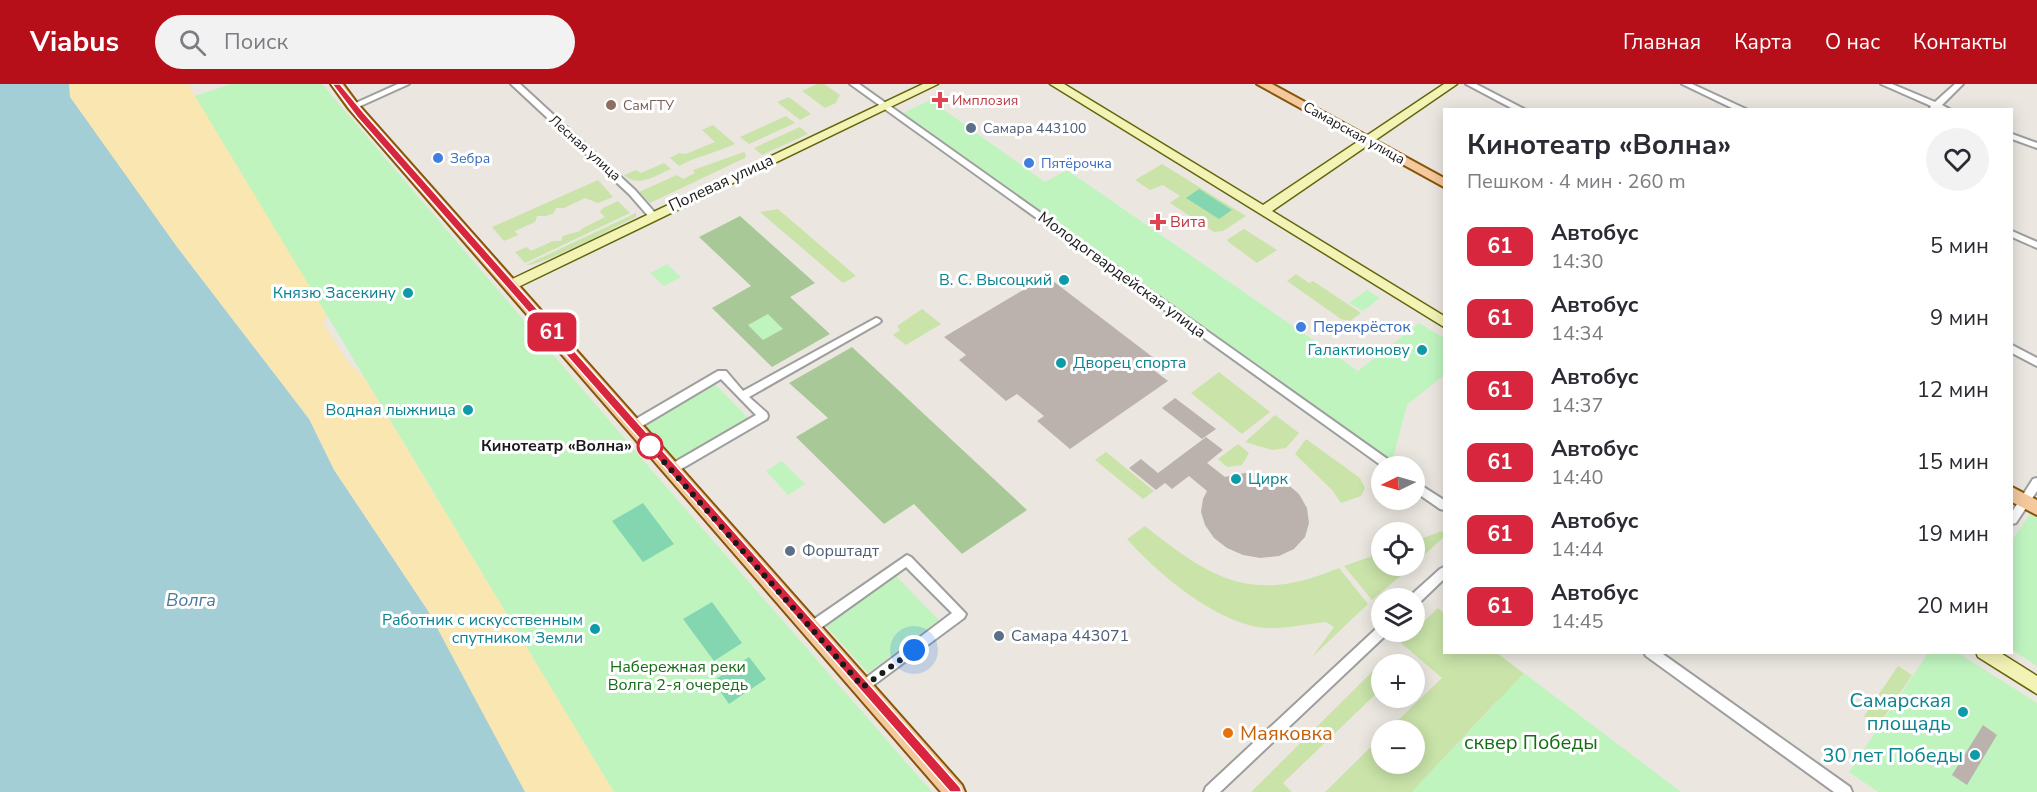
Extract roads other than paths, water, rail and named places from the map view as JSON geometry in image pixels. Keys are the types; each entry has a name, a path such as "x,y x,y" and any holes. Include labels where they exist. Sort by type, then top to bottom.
{"main road":[{"path":"337,84 633,426 955,792"},
{"name":"Самарская улица","path":"1263,84 1443,182"}],"street":[{"path":"353,105 405,84"},
{"name":"Лесная улица","path":"515,84 633,192 653,216"},
{"name":"Молодогвардейская улица","path":"854,84 1375,456"},
{"name":"Полевая улица","path":"511,285 932,84"},
{"path":"1056,84 1443,321"},
{"path":"1263,211 1451,84"},
{"path":"1470,84 1518,108"},
{"path":"1675,84 1728,108"},
{"path":"1686,84 1740,108"},
{"path":"1885,84 1935,108 1959,84"},
{"path":"2013,136 2037,146"},
{"path":"2013,227 2037,238"},
{"path":"2013,234 2037,245"},
{"path":"742,396 876,321"},
{"path":"2013,350 2037,362"},
{"path":"633,426 722,374 763,416 672,469"},
{"path":"2013,519 2037,482"},
{"path":"1425,493 1443,505"},
{"path":"811,628 907,560 960,614 863,687"},
{"path":"1425,590 1443,573"},
{"path":"1212,792 1371,641"},
{"path":"1653,654 1845,792"},
{"path":"1986,654 2037,686"}],"water":[{"name":"Волга","path":"0,84 69,84 70,97 177,247 309,419 334,470 428,611 525,792 0,792"}],"place":[{"name":"Имплозия","path":"940,100"},
{"name":"СамГТУ","path":"611,105"},
{"name":"Самара 443100","path":"971,128"},
{"name":"Зебра","path":"438,158"},
{"name":"Пятёрочка","path":"1029,163"},
{"name":"Вита","path":"1158,222"},
{"name":"В. С. Высоцкий","path":"1064,280"},
{"name":"Князю Засекину","path":"408,293"},
{"name":"Перекрёсток","path":"1301,327"},
{"name":"Галактионову","path":"1422,350"},
{"name":"Дворец спорта","path":"1061,363"},
{"name":"Водная лыжница","path":"468,410"},
{"name":"Кинотеатр «Волна»","path":"650,446"},
{"name":"Цирк","path":"1236,479"},
{"name":"Форштадт","path":"790,551"},
{"name":"Работник с искусственным спутником Земли","path":"595,629"},
{"name":"Самара 443071","path":"999,636"},
{"name":"Самарская площадь","path":"1963,712"},
{"name":"Маяковка","path":"1228,733"},
{"name":"30 лет Победы","path":"1975,755"}],"park label":[{"name":"Набережная реки Волга 2-я очередь","path":"678,676"},
{"name":"сквер Победы","path":"1531,742"}]}
